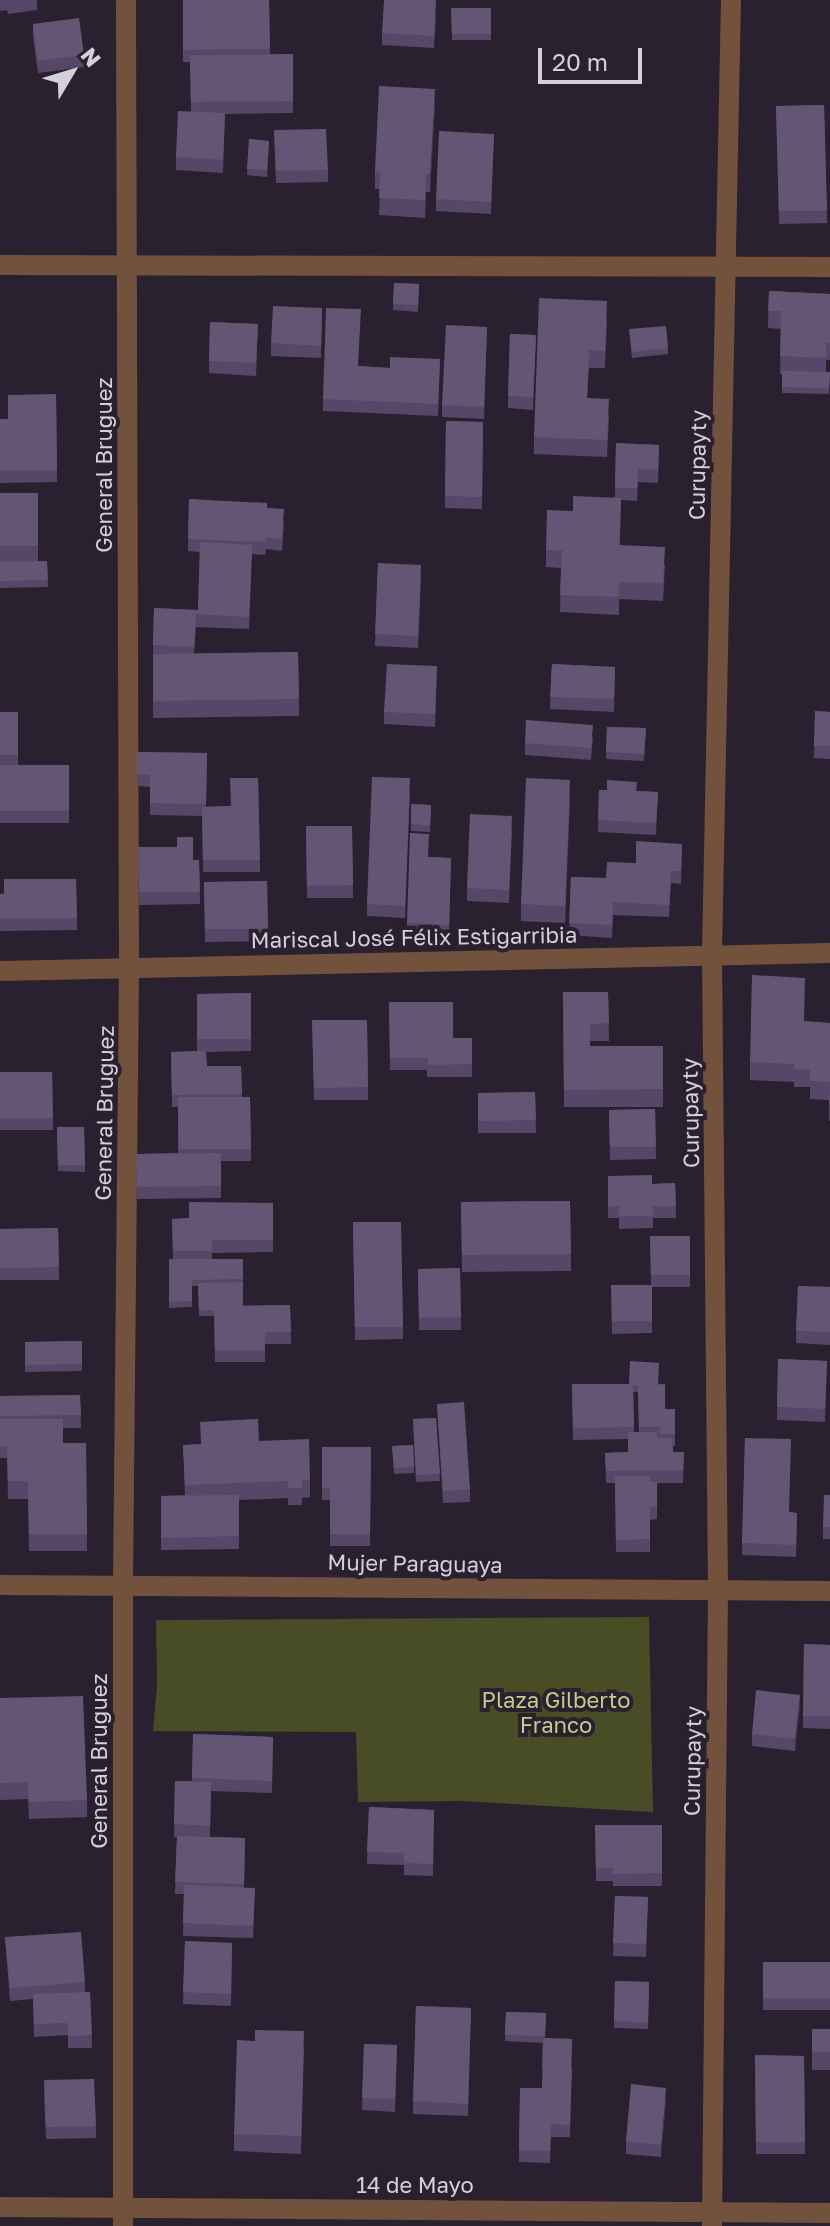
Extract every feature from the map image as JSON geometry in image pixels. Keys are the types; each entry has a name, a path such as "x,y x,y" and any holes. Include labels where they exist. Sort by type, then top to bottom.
{"street":[{"name":"General Bruguez","path":"123,2216 123,1584 129,968 126,0"},
{"name":"Curupayty","path":"712,2219 718,1590 712,953 731,0"},
{"path":"0,265 830,267"},
{"name":"Mariscal José Félix Estigarribia","path":"0,971 712,953 830,953"},
{"name":"Mujer Paraguaya","path":"0,1585 830,1591"},
{"name":"14 de Mayo","path":"0,2207 123,2216 712,2219 830,2213"}],"green space":[{"name":"Plaza Gilberto Franco","path":"649,1617 653,1812 462,1801 358,1802 356,1732 153,1731 157,1686 156,1620"}],"building":[{"path":"183,0 269,0 270,49 183,50"},
{"path":"384,0 436,0 434,36 382,33"},
{"path":"451,8 491,8 491,34 452,34"},
{"path":"79,18 84,55 38,61 33,24"},
{"path":"293,54 293,101 191,102 190,55"},
{"path":"379,86 435,89 430,174 426,174 425,200 379,198 380,172 375,171"},
{"path":"824,105 827,211 779,211 776,106"},
{"path":"178,111 225,113 223,160 176,157"},
{"path":"326,129 328,170 276,171 274,130"},
{"path":"439,131 494,134 491,202 436,199"},
{"path":"249,139 269,141 267,170 247,169"},
{"path":"394,283 419,284 418,305 393,304"},
{"path":"769,291 830,294 830,343 826,343 826,358 780,356 781,311 768,311"},
{"path":"539,298 607,301 605,351 589,350 587,398 609,399 607,440 534,437"},
{"path":"273,306 322,308 321,346 271,343"},
{"path":"326,308 361,309 358,366 390,368 390,357 440,359 438,404 323,399"},
{"path":"210,322 258,324 256,363 209,361"},
{"path":"446,325 487,327 484,407 442,405"},
{"path":"666,326 668,348 632,352 629,329"},
{"path":"510,334 536,335 533,397 508,396"},
{"path":"782,371 830,372 829,388 782,387"},
{"path":"56,394 57,470 0,470 0,419 8,419 8,395"},
{"path":"446,421 483,422 482,497 445,496"},
{"path":"616,443 659,445 658,470 638,469 637,488 615,488"},
{"path":"0,493 38,493 38,546 0,546"},
{"path":"573,496 621,498 619,545 665,547 663,583 619,582 619,597 560,595 562,550 546,550 547,510 573,511"},
{"path":"189,499 267,503 267,508 284,509 282,539 266,537 265,542 188,539"},
{"path":"200,542 252,545 249,617 196,614 194,647 153,645 154,608 198,610"},
{"path":"47,561 48,580 0,581 0,562"},
{"path":"378,563 421,565 418,636 375,634"},
{"path":"298,652 299,699 153,701 153,654"},
{"path":"387,664 437,666 435,714 384,712"},
{"path":"552,664 615,667 614,699 550,697"},
{"path":"815,711 830,712 830,746 814,746"},
{"path":"0,712 18,712 18,755 0,755"},
{"path":"526,720 593,725 591,748 525,743"},
{"path":"607,727 646,728 644,754 606,752"},
{"path":"137,752 207,753 206,804 150,803 150,775 137,774"},
{"path":"0,765 69,765 69,811 0,811"},
{"path":"372,777 410,778 405,906 367,904"},
{"path":"230,778 258,778 260,860 203,860 202,807 231,806"},
{"path":"526,778 570,780 565,906 521,904"},
{"path":"607,780 637,782 636,791 658,792 656,823 598,820 599,790 607,790"},
{"path":"411,804 431,805 430,826 411,824"},
{"path":"470,814 512,816 509,890 467,888"},
{"path":"306,826 352,826 353,885 307,886"},
{"path":"410,833 429,834 428,857 451,858 449,925 407,923"},
{"path":"177,837 193,837 193,860 199,860 200,892 139,892 138,847 177,847"},
{"path":"636,841 682,844 681,871 671,871 669,905 613,902 612,925 569,923 571,877 606,878 607,862 636,863"},
{"path":"4,879 76,879 77,918 0,918 0,894 4,894"},
{"path":"267,881 268,929 205,929 204,882"},
{"path":"752,975 805,978 804,1021 830,1023 830,1082 810,1081 810,1070 794,1069 794,1064 750,1062"},
{"path":"563,992 608,992 609,1023 590,1024 590,1046 663,1046 663,1089 564,1090"},
{"path":"251,993 251,1039 197,1039 197,994"},
{"path":"389,1002 453,1002 453,1038 472,1038 472,1064 427,1065 428,1058 390,1058"},
{"path":"312,1020 367,1020 368,1087 314,1088"},
{"path":"206,1051 207,1066 241,1066 242,1094 172,1095 171,1052"},
{"path":"0,1072 52,1072 53,1118 0,1118"},
{"path":"535,1092 536,1120 478,1121 478,1093"},
{"path":"178,1097 250,1097 251,1149 179,1149"},
{"path":"655,1109 656,1147 610,1147 609,1110"},
{"path":"57,1127 84,1127 85,1165 58,1165"},
{"path":"221,1153 221,1186 137,1187 136,1154"},
{"path":"652,1175 652,1184 675,1183 676,1206 653,1206 653,1216 619,1216 619,1206 608,1206 608,1176"},
{"path":"570,1201 571,1254 462,1255 461,1202"},
{"path":"189,1202 273,1203 273,1240 212,1240 212,1251 173,1251 172,1219 189,1218"},
{"path":"353,1222 401,1222 403,1327 355,1327"},
{"path":"58,1228 59,1267 0,1268 0,1229"},
{"path":"650,1236 690,1236 690,1275 651,1275"},
{"path":"169,1259 243,1259 243,1279 192,1280 192,1301 169,1302"},
{"path":"460,1268 461,1317 419,1318 418,1269"},
{"path":"243,1282 243,1306 214,1306 214,1310 199,1310 198,1283"},
{"path":"611,1285 652,1285 652,1321 612,1321"},
{"path":"798,1286 830,1287 830,1332 796,1331"},
{"path":"290,1305 291,1332 265,1332 265,1350 215,1350 214,1306"},
{"path":"82,1341 82,1364 25,1365 25,1342"},
{"path":"778,1359 827,1361 825,1409 777,1407"},
{"path":"630,1361 659,1363 658,1385 629,1384"},
{"path":"572,1384 633,1384 634,1427 573,1428"},
{"path":"665,1384 665,1409 675,1409 675,1434 659,1434 660,1427 639,1427 638,1385"},
{"path":"80,1395 81,1415 0,1416 0,1396"},
{"path":"464,1402 470,1489 443,1491 437,1404"},
{"path":"436,1418 440,1474 416,1475 413,1419"},
{"path":"0,1419 63,1419 63,1443 7,1443 7,1446 0,1446"},
{"path":"258,1419 259,1441 309,1439 310,1480 302,1480 302,1488 288,1488 288,1481 185,1485 183,1445 201,1444 200,1422"},
{"path":"628,1432 657,1432 657,1438 672,1438 673,1452 684,1452 683,1470 606,1471 605,1453 628,1452"},
{"path":"745,1438 791,1439 789,1512 797,1513 796,1545 742,1543"},
{"path":"7,1443 86,1443 87,1534 29,1534 28,1481 8,1481"},
{"path":"413,1445 414,1467 394,1468 392,1446"},
{"path":"322,1447 371,1447 370,1534 330,1534 330,1488 322,1488"},
{"path":"615,1476 649,1476 650,1482 657,1482 657,1507 650,1507 650,1539 616,1540"},
{"path":"239,1495 239,1536 161,1538 161,1496"},
{"path":"824,1495 830,1495 830,1527 823,1527"},
{"path":"804,1644 830,1645 830,1716 803,1716"},
{"path":"756,1690 800,1695 795,1739 752,1734"},
{"path":"83,1696 87,1800 29,1802 28,1782 0,1783 0,1698"},
{"path":"193,1734 273,1737 272,1781 192,1778"},
{"path":"175,1781 211,1782 210,1826 174,1824"},
{"path":"369,1807 434,1810 433,1864 404,1863 404,1853 367,1852"},
{"path":"595,1825 662,1825 662,1873 613,1874 613,1868 596,1868"},
{"path":"177,1836 245,1838 244,1884 175,1882"},
{"path":"184,1885 255,1888 253,1926 183,1923"},
{"path":"615,1896 648,1897 646,1944 613,1943"},
{"path":"81,1932 85,1982 10,1988 5,1937"},
{"path":"185,1941 232,1943 231,1994 183,1992"},
{"path":"763,1962 830,1962 830,1998 763,1998"},
{"path":"615,1981 649,1982 648,2023 614,2021"},
{"path":"90,1992 92,2035 68,2036 68,2023 34,2024 33,1994"},
{"path":"416,2006 471,2008 468,2104 413,2101"},
{"path":"506,2012 546,2013 545,2036 505,2035"},
{"path":"812,2029 830,2029 830,2052 812,2052"},
{"path":"255,2030 304,2031 301,2136 234,2134 237,2040 255,2041"},
{"path":"543,2038 572,2039 571,2068 543,2067 542,2071"},
{"path":"364,2044 397,2045 395,2099 362,2098"},
{"path":"755,2055 804,2056 805,2142 756,2142"},
{"path":"543,2067 572,2068 570,2125 551,2124 550,2151 519,2150 520,2088 542,2088"},
{"path":"94,2079 96,2126 46,2127 44,2080"},
{"path":"631,2084 666,2088 661,2145 626,2141"}]}
